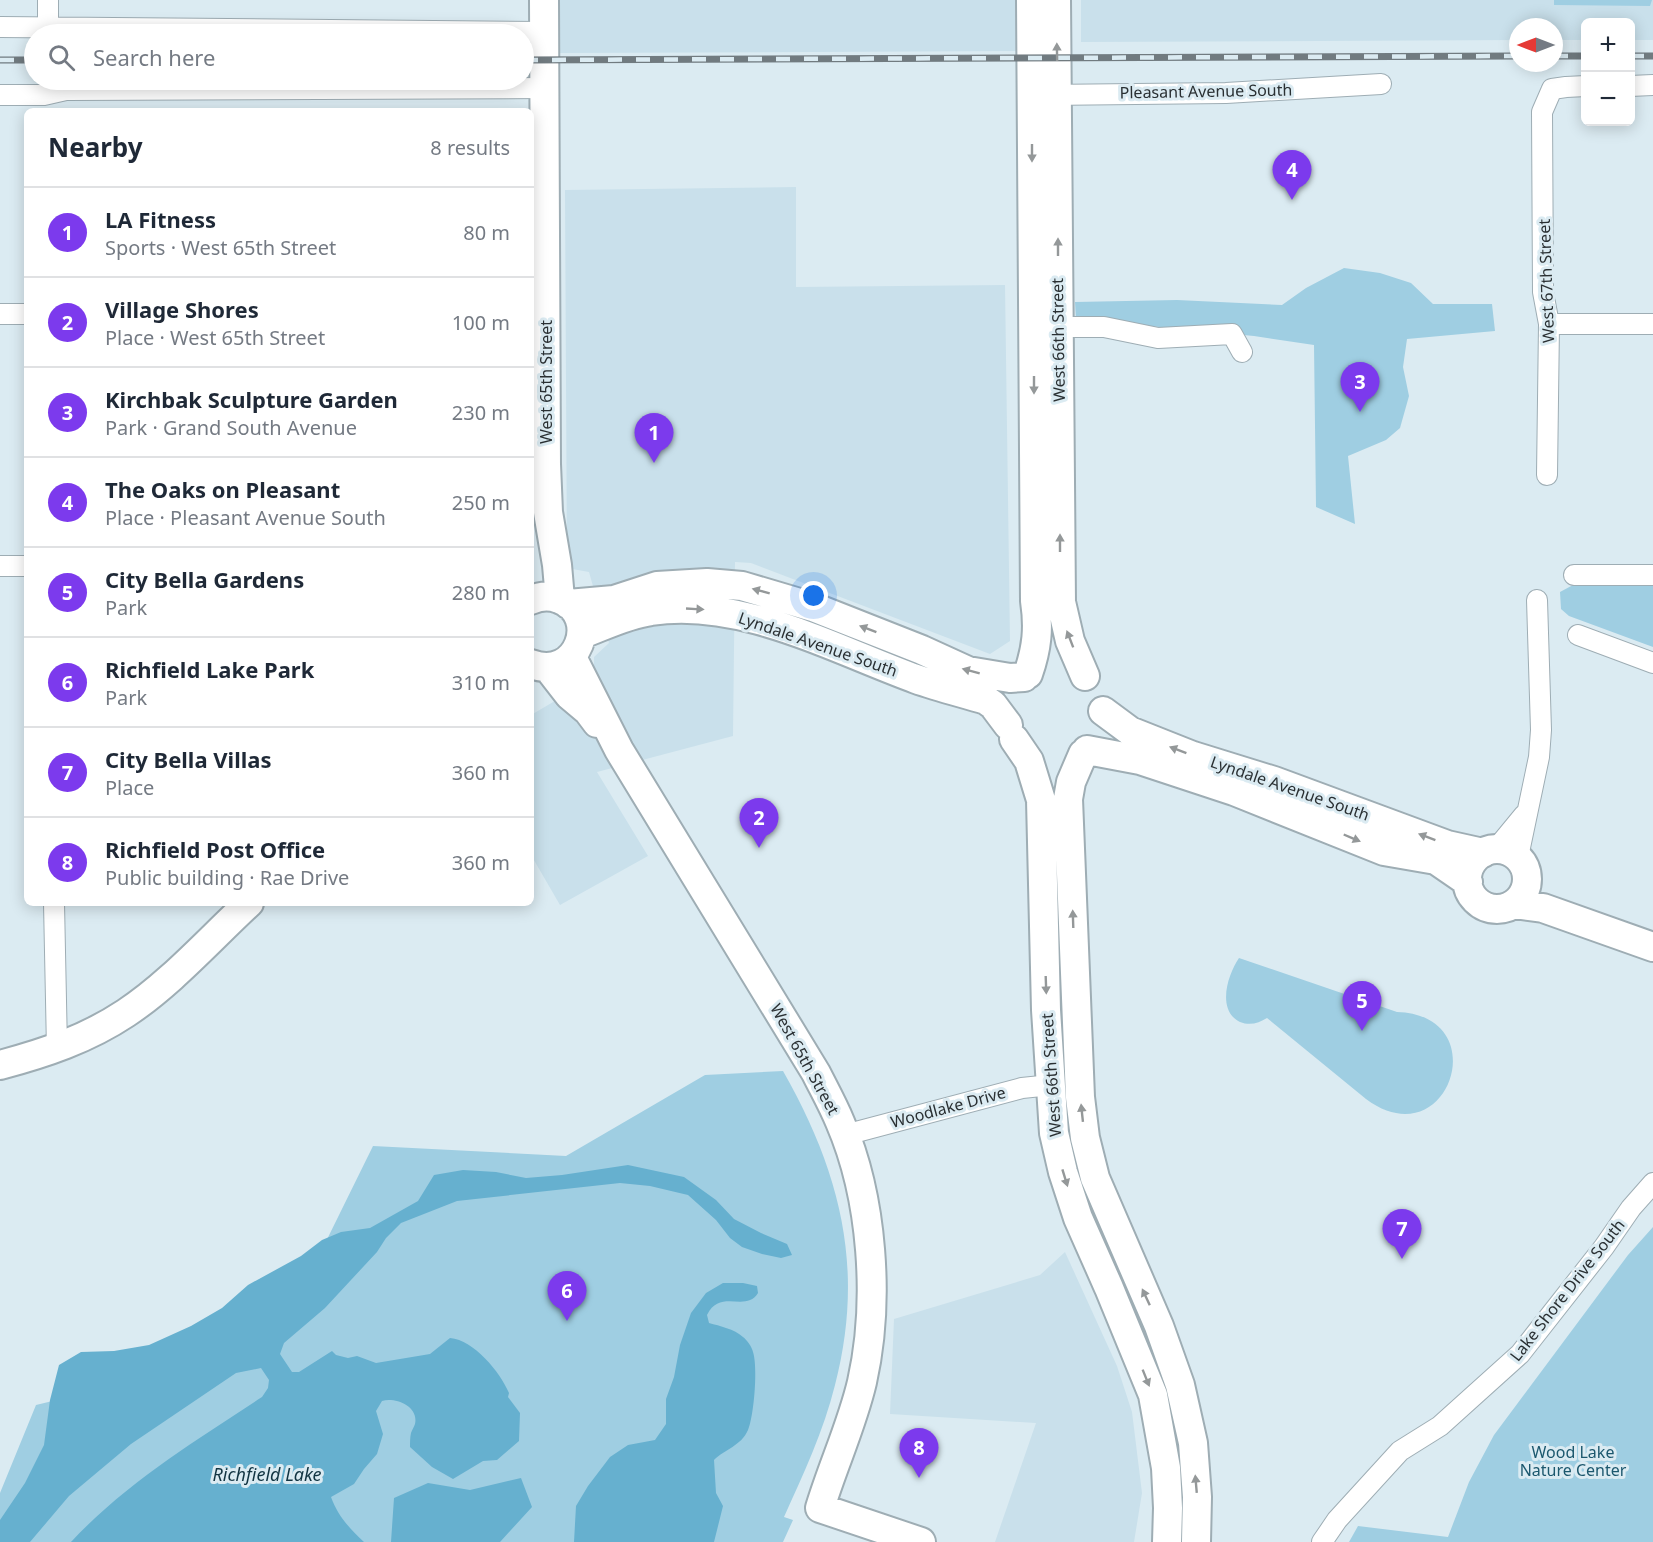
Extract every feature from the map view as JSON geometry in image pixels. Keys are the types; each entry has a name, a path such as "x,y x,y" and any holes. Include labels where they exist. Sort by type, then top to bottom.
{"main road":[{"name":"West 65th Street","path":"544,0 538,320 548,512 557,565 549,600"},
{"name":"West 66th Street","path":"1031,0 1044,95 1046,327 1061,602 1070,641 1085,676"},
{"name":"West 66th Street","path":"1044,95 1056,0"},
{"name":"West 66th Street","path":"1026,675 1037,645 1035,589 1046,327"},
{"name":"Lyndale Avenue South","path":"549,600 614,600 657,586 706,583 741,586 813,607 922,650 968,671 1010,678 1026,675"},
{"path":"549,600 576,612 581,623 558,656"},
{"name":"Lyndale Avenue South","path":"558,656 649,611 678,609 723,612 779,627 918,680 986,700 1011,732"},
{"name":"West 65th Street","path":"558,656 569,695 588,711 619,750 816,1073 845,1135 868,1223 872,1277 871,1312 862,1383 820,1508 921,1542"},
{"path":"1047,666 1076,670 1085,676 1101,698 1103,711 1101,729 1093,744 1085,752 1069,760 1053,762 1038,759 1024,751 1011,732 1007,712 1009,699 1015,687 1026,675 1047,666"},
{"name":"Lyndale Avenue South","path":"1103,711 1130,731 1147,738 1340,804 1447,845 1506,859 1543,889 1653,932"},
{"name":"West 66th Street","path":"1011,732 1029,761 1041,800 1046,998 1054,1133 1063,1172 1078,1218 1153,1395 1166,1468 1167,1542"},
{"name":"West 66th Street","path":"1085,752 1071,782 1068,799 1080,1097 1085,1137 1095,1178 1159,1326 1180,1385 1193,1443 1197,1497 1196,1542"},
{"name":"Lyndale Avenue South","path":"1085,752 1140,760 1234,791 1384,851 1436,860 1468,882 1473,897 1486,907 1502,909 1514,904 1543,908 1653,947"},
{"path":"1258,801 1320,811 1329,810 1340,804"},
{"path":"1468,882 1471,865 1506,859 1526,887 1514,904"},
{"path":"0,1065 57,1049 127,1013 164,983 246,906"}],"street":[{"path":"48,0 48,24"},
{"path":"0,27 24,27"},
{"path":"534,32 544,32"},
{"name":"Pleasant Avenue South","path":"1044,95 1226,93 1381,84"},
{"path":"1635,86 1653,85"},
{"name":"West 67th Street","path":"1547,475 1549,324 1543,292 1542,112 1552,90 1581,86"},
{"path":"534,88 544,88"},
{"path":"0,95 44,103 66,90"},
{"path":"0,314 24,314"},
{"path":"1549,324 1653,324"},
{"path":"1046,327 1104,327 1158,338 1232,334 1242,352"},
{"path":"0,566 24,566"},
{"path":"1574,574 1653,575"},
{"path":"1506,859 1528,810 1538,768 1540,730 1537,600"},
{"path":"1578,635 1653,663"},
{"path":"54,906 57,1049"},
{"name":"Woodlake Drive","path":"845,1135 1022,1088 1051,1085"},
{"name":"Lake Shore Drive South","path":"1322,1542 1337,1520 1400,1450 1440,1426 1520,1354 1604,1247 1631,1208 1653,1183"}],"shaded area":[{"path":"556,0 1041,0 1043,51 557,53"},
{"path":"1081,0 1653,0 1653,40 1635,40 1635,18 1581,18 1581,40 1563,40 1563,18 1509,18 1509,40 1081,42"},
{"path":"796,187 796,287 1005,285 1010,641 990,654 751,563 735,562 733,736 597,772 648,856 560,905 534,860 534,713 594,678 594,657 609,643 589,572 567,568 565,190"},
{"path":"1065,1252 1117,1366 1132,1412 1142,1493 1134,1542 995,1542 1036,1423 890,1414 894,1319 1040,1275"}],"green space":[{"path":"1554,0 1652,0 1650,6 1554,5"},
{"path":"1344,268 1380,273 1411,283 1433,304 1492,304 1495,331 1407,339 1403,367 1409,396 1400,428 1386,440 1348,456 1355,524 1316,507 1314,345 1254,336 1076,319 1075,302 1177,300 1282,305 1306,288"},
{"path":"1573,585 1653,585 1653,647 1569,616 1561,609 1560,592"},
{"path":"1239,958 1397,1012 1428,1019 1446,1035 1453,1057 1450,1080 1438,1099 1420,1112 1395,1113 1366,1099 1267,1018 1254,1023 1240,1022 1228,1009 1226,1001 1228,982"},
{"path":"783,1071 820,1147 833,1185 842,1223 847,1262 848,1301 844,1342 835,1385 806,1469 784,1517 793,1520 783,1542 0,1542 0,1493 36,1405 274,1347 373,1146 566,1156 705,1075"},
{"name":"Wood Lake Nature Center","path":"1653,1227 1653,1542 1349,1542 1358,1526 1448,1537 1469,1482 1494,1435 1628,1255"}],"water":[{"name":"Richfield Lake","path":"628,1165 684,1177 716,1200 734,1219 787,1244 792,1255 781,1258 742,1247 730,1238 716,1220 688,1195 650,1186 620,1183 457,1201 401,1223 325,1308 284,1343 280,1354 292,1372 299,1372 332,1351 336,1355 348,1358 357,1356 376,1363 430,1354 450,1338 459,1340 468,1344 485,1358 505,1385 509,1393 508,1397 520,1413 519,1441 497,1460 483,1461 453,1479 432,1467 410,1447 415,1418 410,1408 393,1400 382,1401 376,1411 383,1434 377,1454 354,1484 331,1497 344,1521 364,1542 71,1542 138,1482 262,1397 268,1388 269,1380 261,1368 236,1373 131,1444 69,1496 30,1542 0,1542 0,1520 25,1483 44,1445 50,1400 59,1365 81,1352 114,1351 149,1345 191,1326 222,1308 248,1285 301,1256 322,1240 341,1232 370,1228 418,1201 434,1175 463,1170 496,1172 526,1178"},
{"path":"723,1283 757,1286 758,1293 753,1299 719,1303 712,1307 707,1315 709,1323 727,1328 748,1342 754,1359 755,1391 748,1430 737,1444 714,1460 716,1493 723,1506 714,1542 574,1542 576,1506 610,1457 628,1445 655,1440 666,1424 666,1399 691,1313 706,1293"},
{"path":"521,1478 532,1507 500,1542 391,1542 394,1498 428,1483 470,1490"}],"railway":[{"path":"534,60 1509,56"},
{"path":"1563,56 1581,56"},
{"path":"1635,56 1653,56"},
{"path":"0,60 24,60"}],"place":[{"name":"The Oaks on Pleasant","path":"1292,200"},
{"name":"Kirchbak Sculpture Garden","path":"1360,412"},
{"name":"LA Fitness","path":"654,463"},
{"name":"Village Shores","path":"759,848"},
{"name":"City Bella Gardens","path":"1362,1031"},
{"name":"City Bella Villas","path":"1402,1259"},
{"name":"Richfield Lake Park","path":"567,1321"},
{"name":"Richfield Post Office","path":"919,1478"}]}
